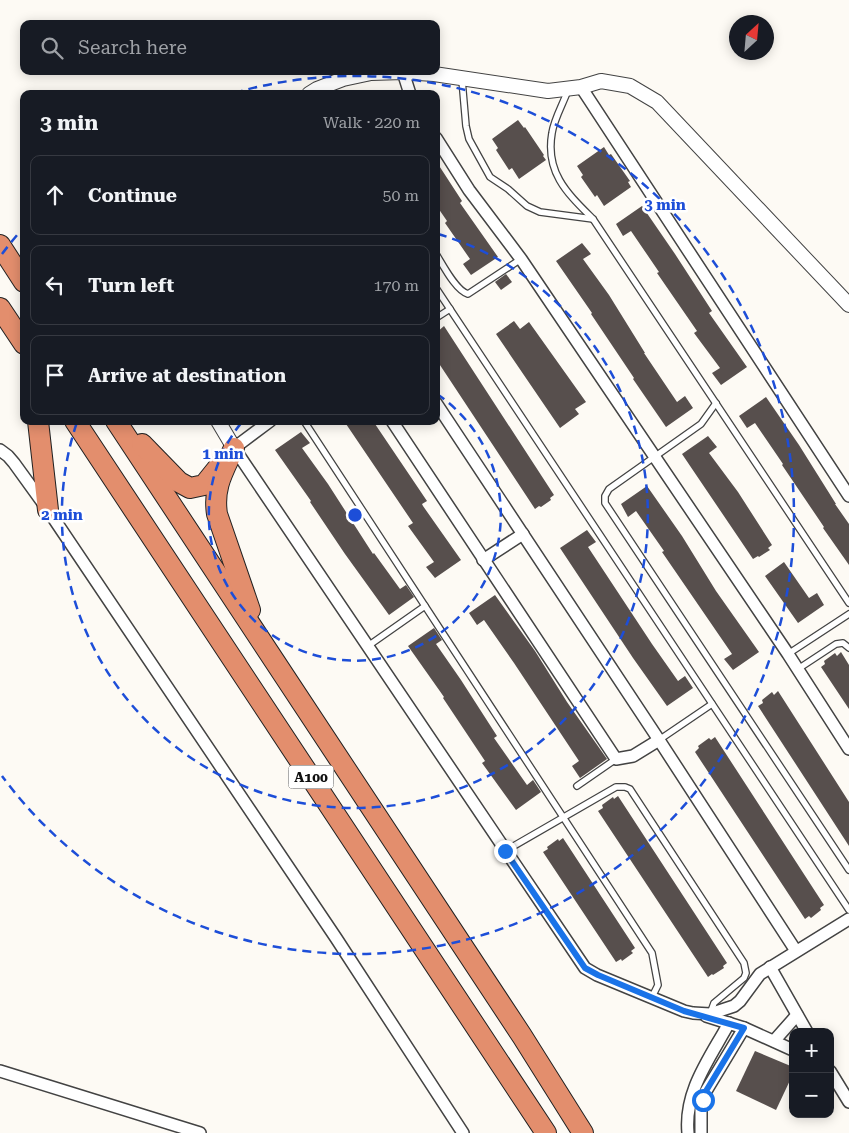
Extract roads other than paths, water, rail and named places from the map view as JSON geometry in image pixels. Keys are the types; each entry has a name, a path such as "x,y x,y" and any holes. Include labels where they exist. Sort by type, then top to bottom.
{"highway":[{"path":"0,245 20,276"},
{"path":"0,308 20,338"},
{"path":"38,425 48,510"},
{"name":"A100","path":"79,425 546,1133"},
{"name":"A100","path":"121,425 260,640 522,1036 583,1133"},
{"path":"122,425 179,482 190,488 204,485 234,448"},
{"path":"234,448 219,481 215,500 217,514 260,640"}],"street":[{"path":"315,90 363,75"},
{"path":"404,75 409,90"},
{"path":"440,75 548,91 575,88 601,81 630,86 656,102 849,305"},
{"path":"575,88 849,496"},
{"path":"440,144 469,190 521,258 788,654 849,749"},
{"path":"440,409 796,951"},
{"path":"220,425 234,448 585,968 684,1011 706,1014 774,1040 789,1048"},
{"path":"234,448 265,425"},
{"path":"395,425 616,760 633,756 659,740"},
{"path":"0,450 8,456 48,510 336,938 463,1133"},
{"path":"483,560 523,534"},
{"path":"706,1014 734,1006 745,995 760,974 849,919"},
{"path":"770,967 805,1028"},
{"path":"774,1040 797,1015"},
{"path":"688,1133 688,1110 694,1086 729,1023"},
{"path":"701,1133 701,1108 706,1091 744,1028"},
{"path":"0,1071 200,1133"},
{"path":"834,1080 849,1102"}],"lane":[{"path":"462,78 469,139 490,177 508,189 527,206 540,212 593,219"},
{"path":"575,88 552,133 551,155 556,177 568,194 593,219 849,603"},
{"path":"440,260 457,286 463,293 468,294 521,258"},
{"path":"440,294 849,910"},
{"path":"440,316 450,310"},
{"path":"716,403 701,424 609,488 605,496 605,503 849,870"},
{"path":"307,425 652,953 658,986 652,997"},
{"path":"368,646 425,606"},
{"path":"788,654 849,614"},
{"path":"798,670 836,644 842,643 849,648"},
{"path":"659,740 712,704"},
{"path":"577,786 616,760"},
{"path":"505,851 616,787 626,787 634,792 744,963 746,973 744,978 714,1003 706,1014"}]}
